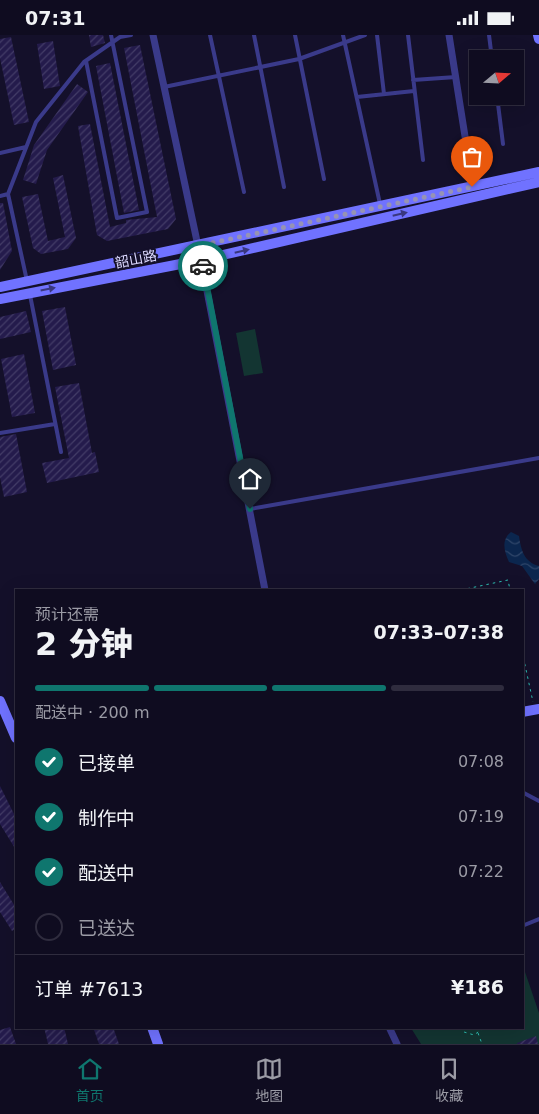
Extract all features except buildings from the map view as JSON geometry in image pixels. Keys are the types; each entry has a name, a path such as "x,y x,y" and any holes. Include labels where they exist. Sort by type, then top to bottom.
{"main road":[{"name":"韶山路","path":"0,287 539,172"},
{"name":"韶山路","path":"0,299 202,261 539,182"},
{"path":"0,701 15,736"},
{"path":"524,712 537,709"},
{"path":"153,1029 158,1044"}],"street":[{"path":"153,35 202,261 266,589"},
{"path":"449,35 472,187"},
{"path":"389,1029 397,1044"}],"lane":[{"path":"86,61 117,218 147,212 111,35"},
{"path":"27,281 8,194 36,122 86,61 120,37 131,35"},
{"path":"210,35 244,192"},
{"path":"254,35 284,187"},
{"path":"295,35 324,179"},
{"path":"343,35 381,207"},
{"path":"164,87 299,59 365,35"},
{"path":"378,35 384,94"},
{"path":"408,35 423,160"},
{"path":"489,35 491,50"},
{"path":"413,79 456,77"},
{"path":"357,97 414,91"},
{"path":"498,105 503,144"},
{"path":"0,153 26,147"},
{"path":"0,196 8,194"},
{"path":"29,293 60,452"},
{"path":"0,433 55,424"},
{"path":"250,509 539,458"},
{"path":"524,793 539,801"},
{"path":"524,925 539,919"}],"path":[{"path":"466,589 508,580 510,589"},
{"path":"524,659 537,709"},
{"path":"462,1029 468,1034 478,1033 483,1029"},
{"path":"478,1033 482,1044"}],"green space":[{"path":"255,329 263,373 244,376 236,333"},
{"path":"524,969 539,1013 539,1044 421,1044 412,1029 524,1029"}],"water":[{"path":"511,532 519,536 524,555 530,562 539,566 539,579 535,584 522,566 509,562 504,546"}],"way so far":[{"path":"203,266 198,246 472,187"}],"route":[{"path":"203,266 250,509"}]}
